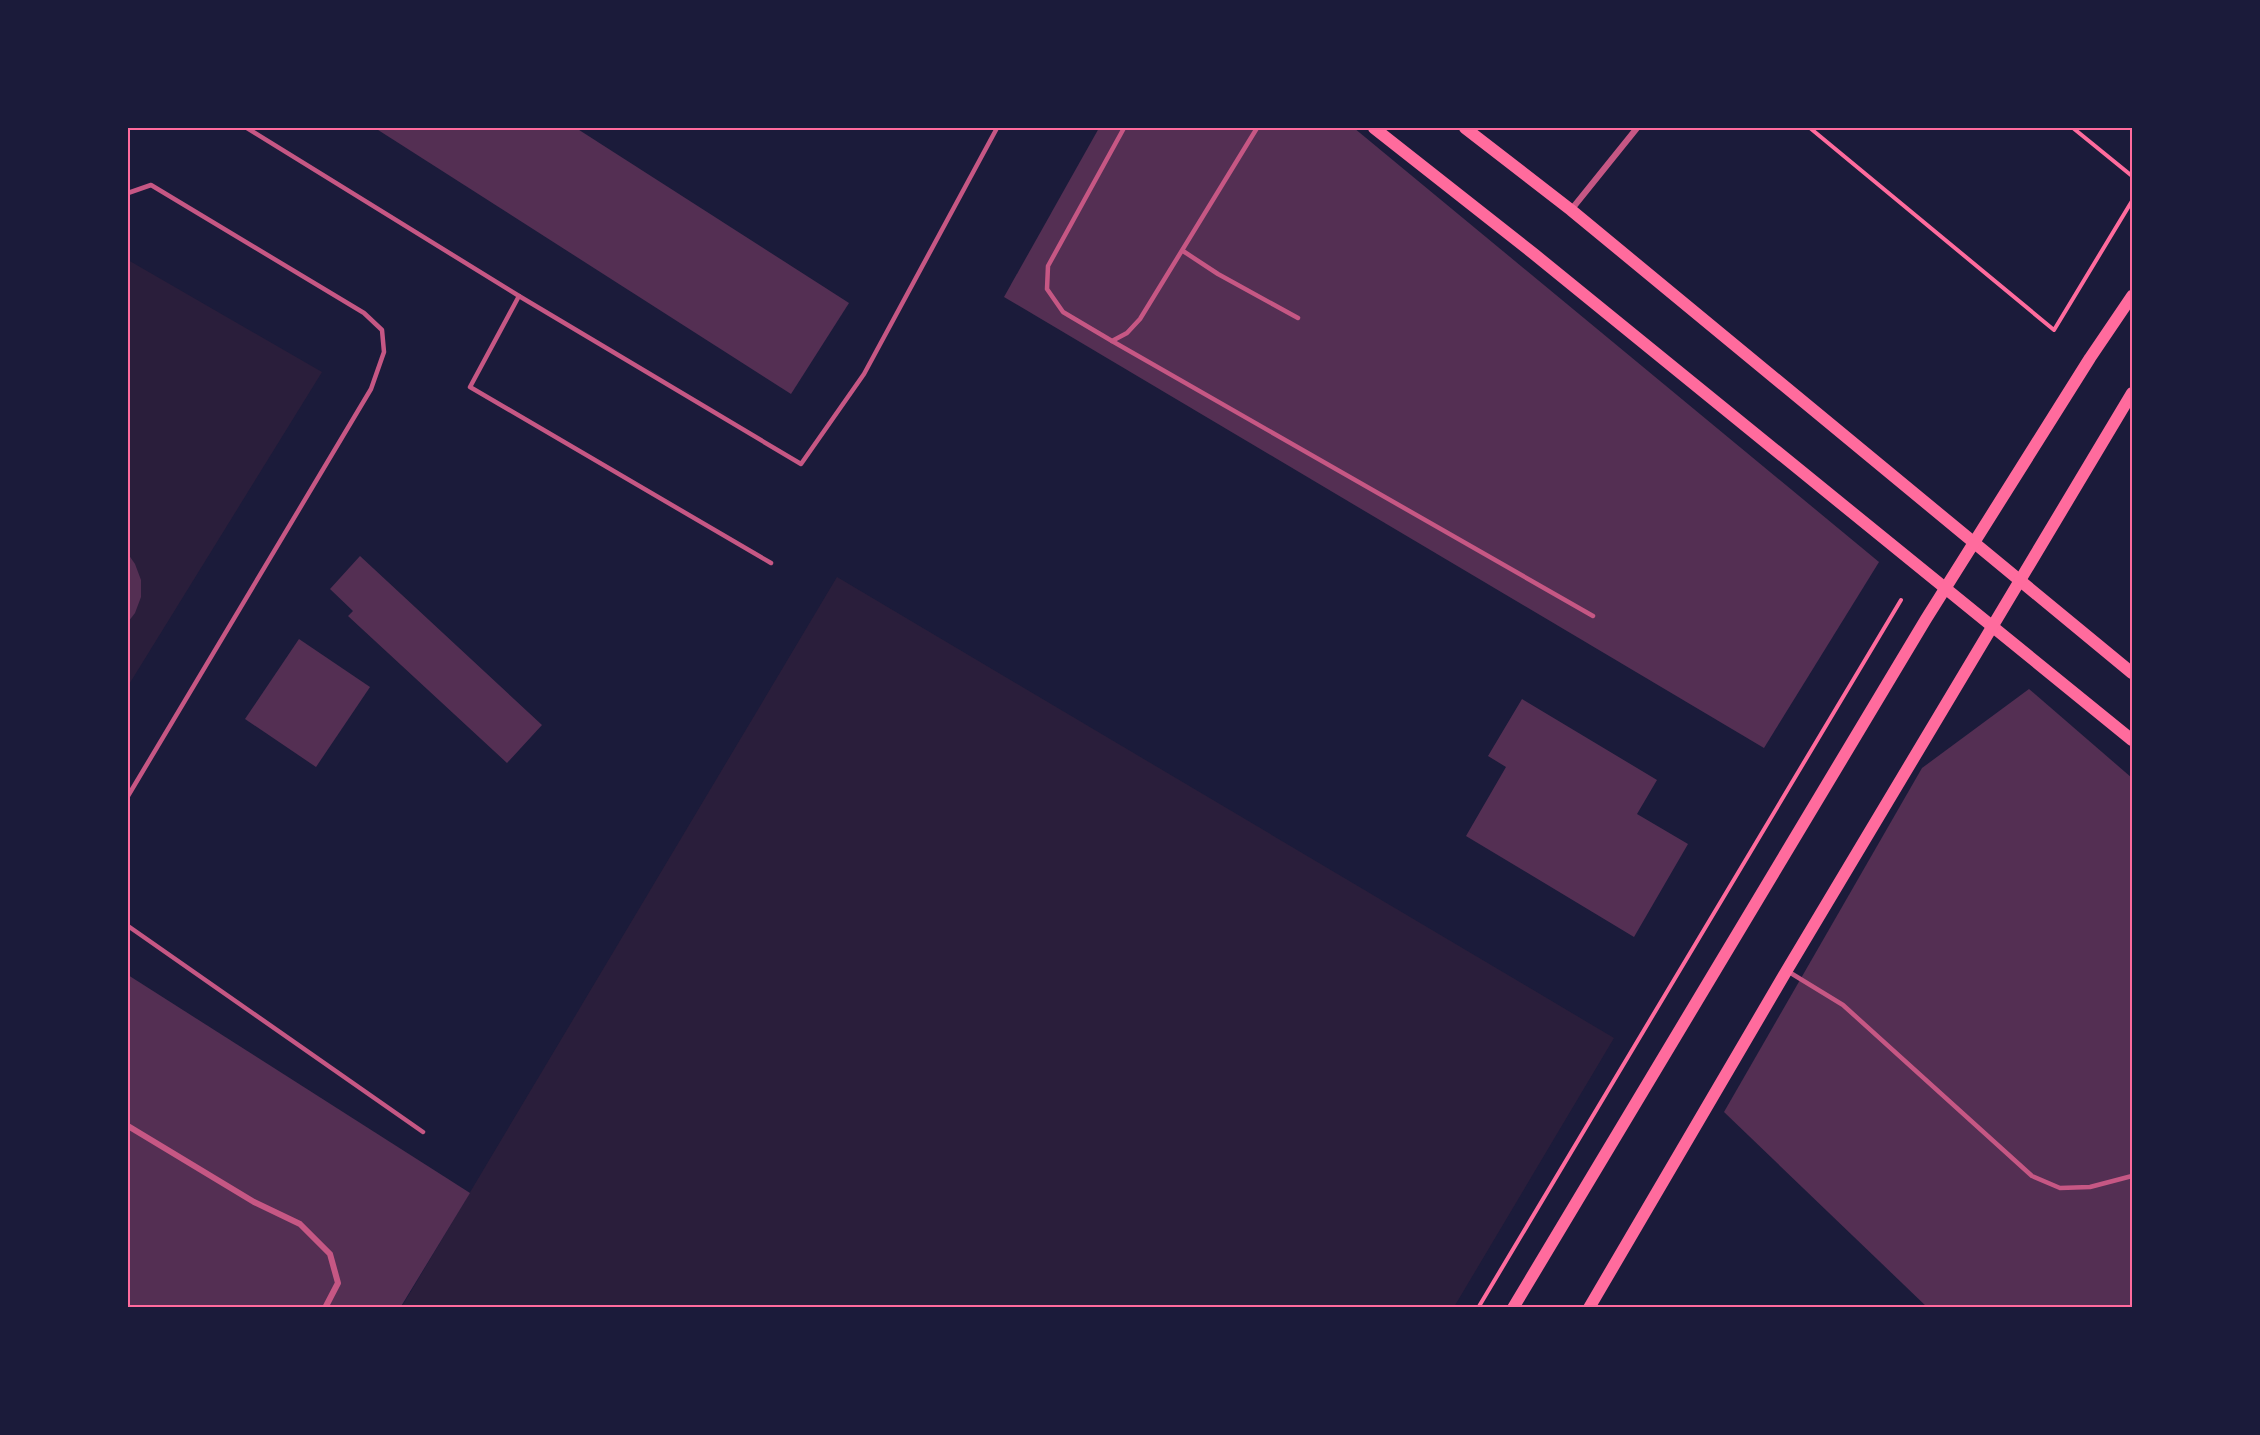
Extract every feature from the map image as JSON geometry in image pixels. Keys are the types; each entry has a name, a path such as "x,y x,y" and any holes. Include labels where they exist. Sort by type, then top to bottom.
{"main road":[{"path":"1374,128 2133,741"},
{"path":"1465,128 1571,210 2133,673"},
{"path":"1513,1308 1946,589 2090,358 2133,296"},
{"path":"1589,1308 1786,970 2133,393"}],"street":[{"path":"1571,210 1637,128"},
{"path":"128,1126 254,1202 300,1224 330,1254 338,1283 325,1308"}],"lane":[{"path":"247,128 519,296 801,464 864,374 998,128"},
{"path":"1124,128 1048,266 1047,289 1063,312 1593,616"},
{"path":"1112,341 1127,333 1140,320 1257,128"},
{"path":"128,193 151,185 364,313 381,330 384,352 371,389 128,796"},
{"path":"1183,251 1218,274 1298,318"},
{"path":"519,296 470,387 771,563"},
{"path":"128,926 423,1132"},
{"path":"1786,970 1843,1005 2032,1176 2060,1188 2090,1187 2133,1176"}],"path":[{"path":"1810,128 2054,330 2133,201"},
{"path":"2073,128 2133,176"},
{"path":"1478,1308 1901,600"}],"shaded area":[{"path":"128,260 322,372 128,686"},
{"path":"837,577 1614,1038 1454,1307 401,1308"}],"building":[{"path":"375,128 576,128 849,303 791,394"},
{"path":"1099,128 1354,128 1879,562 1764,748 1004,297"},
{"path":"128,554 141,580 141,597 135,613 128,622"},
{"path":"360,556 542,725 507,763 348,616 353,611 330,589"},
{"path":"299,639 370,687 316,767 245,719"},
{"path":"2029,689 2132,778 2132,1308 1928,1308 1724,1112 1922,768"},
{"path":"1522,699 1657,780 1637,814 1688,844 1634,937 1466,836 1506,767 1488,756"},
{"path":"128,975 470,1193 400,1308 128,1308"}]}
